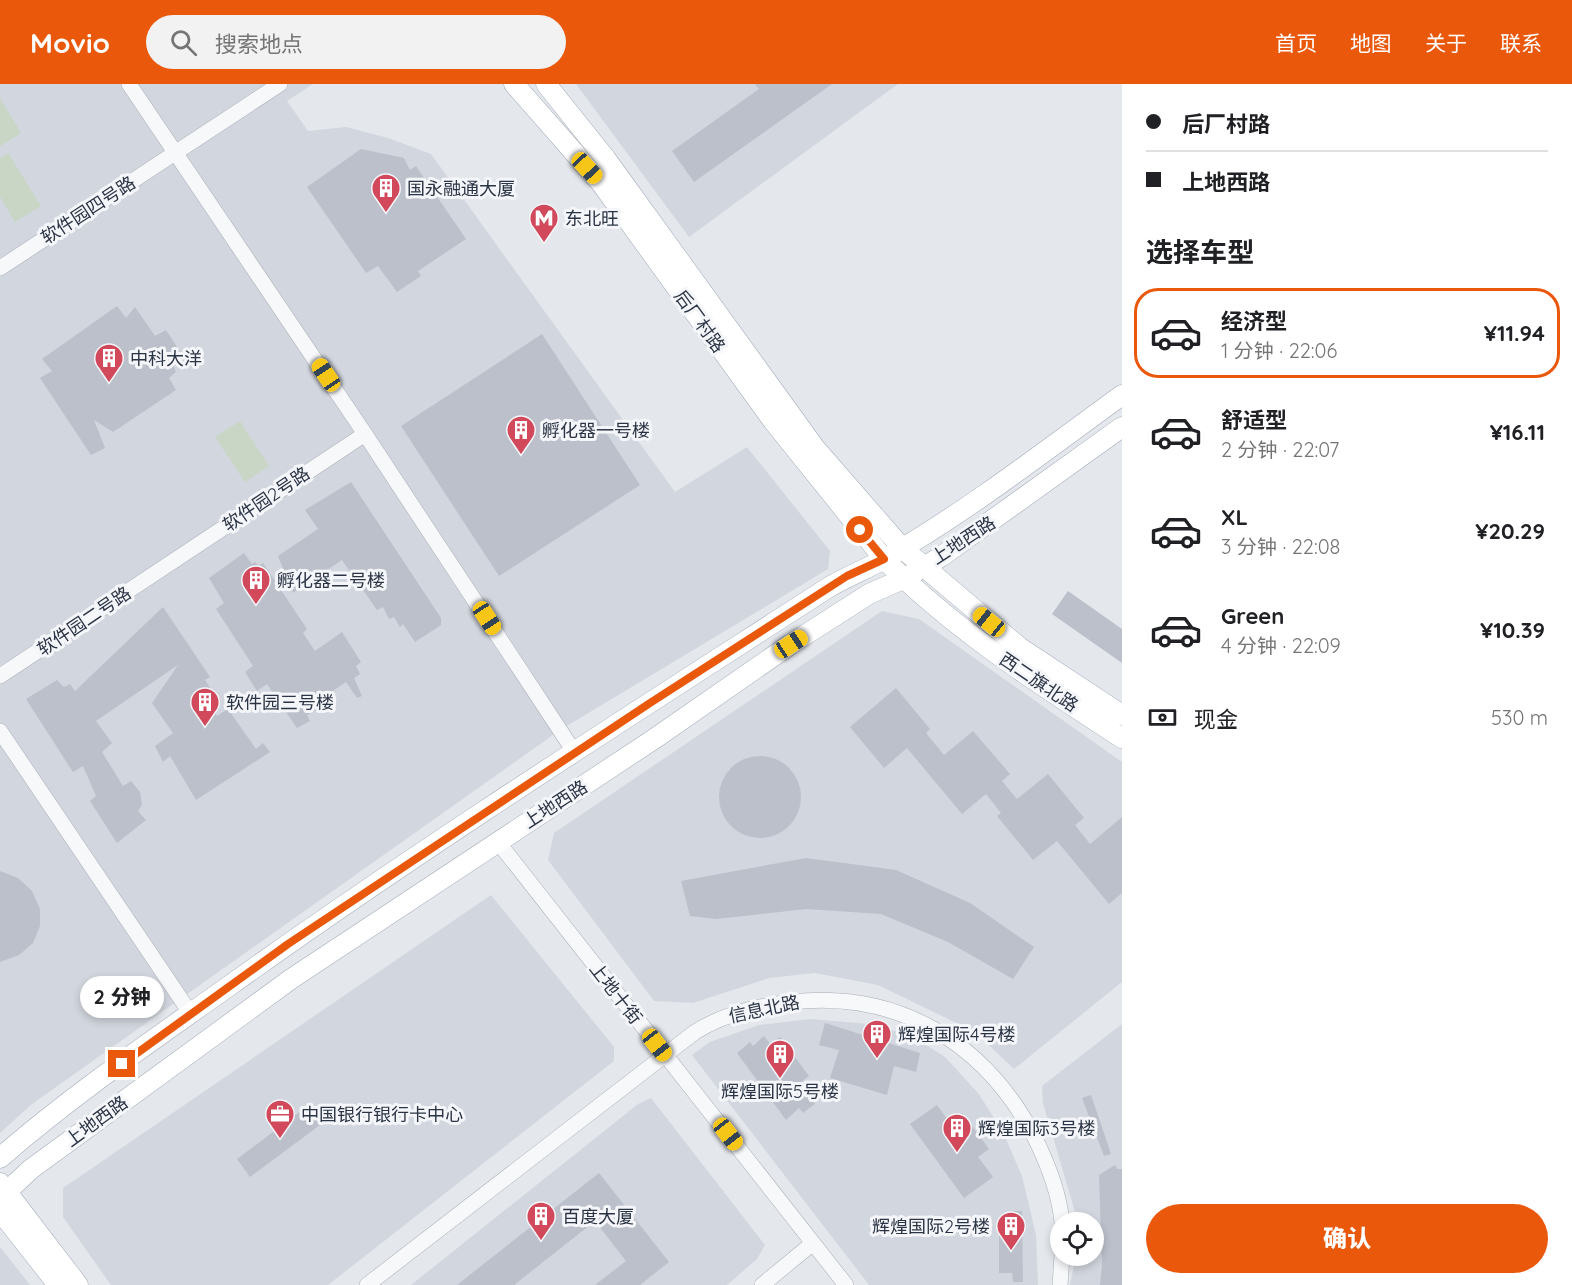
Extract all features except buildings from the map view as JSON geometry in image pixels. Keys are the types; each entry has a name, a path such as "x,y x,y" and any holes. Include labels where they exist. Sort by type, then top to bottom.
{"main road":[{"name":"后厂村路","path":"514,84 601,183 773,421 884,559 903,579"},
{"name":"后厂村路","path":"546,84 606,159 815,448 902,548 922,566"},
{"name":"上地西路","path":"0,1158 68,1104 297,938 847,576 902,548 1028,464 1122,395"},
{"name":"上地西路","path":"2,1191 291,979 654,739 791,644 869,594 903,579 942,556 1122,427"},
{"name":"西二旗北路","path":"922,566 1019,647 1122,715"},
{"name":"西二旗北路","path":"903,579 1007,662 1122,738"},
{"path":"2,1191 78,1285"},
{"path":"0,1211 58,1285"}],"street":[{"path":"129,84 365,434 575,753"},
{"name":"软件园四号路","path":"0,268 280,84"},
{"name":"软件园2号路","path":"168,565 365,434"},
{"name":"软件园二号路","path":"0,676 168,565"},
{"path":"0,731 191,1014"},
{"name":"上地十街","path":"498,842 846,1285"},
{"name":"信息北路","path":"367,1285 664,1054 706,1025 731,1014 771,1004 811,1000 843,1001 900,1012 951,1038 979,1061 1021,1112 1049,1167 1060,1201 1061,1212"},
{"path":"762,1285 813,1243"},
{"path":"1060,1285 1061,1266"}],"shaded area":[{"path":"0,84 313,84 287,101 308,131 346,127 388,138 431,154 675,492 747,447 830,551 828,569 560,730 32,1104 0,1133"},
{"path":"576,84 898,84 689,237"},
{"path":"882,611 919,619 1122,762 1122,982 1014,1069 975,1032 878,985 815,973 769,978 693,1003 654,1001 548,860 554,833"},
{"path":"491,895 614,1047 614,1061 328,1285 111,1285 63,1217 63,1188"},
{"path":"810,1019 869,1024 912,1036 945,1057 978,1093 1003,1132 1022,1176 1036,1235 1038,1285 869,1285 692,1055 710,1042 759,1025"},
{"path":"1122,1024 1122,1285 1070,1285 1074,1266 1104,1266 1104,1212 1075,1212 1043,1103 1042,1086"},
{"path":"651,1098 765,1245 757,1259 727,1285 411,1285 638,1104"},
{"path":"1,1248 30,1285 0,1285"}],"green space":[{"path":"0,98 21,133 0,146"},
{"path":"8,153 41,206 15,222 0,197 0,158"},
{"path":"240,421 269,466 245,482 215,437"}],"place":[{"name":"国永融通大厦","path":"386,214"},
{"name":"东北旺","path":"544,244"},
{"name":"中科大洋","path":"109,384"},
{"name":"孵化器一号楼","path":"521,456"},
{"name":"孵化器二号楼","path":"256,606"},
{"name":"软件园三号楼","path":"205,728"},
{"name":"辉煌国际4号楼","path":"877,1060"},
{"name":"辉煌国际5号楼","path":"780,1080"},
{"name":"中国银行银行卡中心","path":"280,1140"},
{"name":"辉煌国际3号楼","path":"957,1154"},
{"name":"百度大厦","path":"541,1242"},
{"name":"辉煌国际2号楼","path":"1011,1252"}],"route":[{"path":"122,1064 288,944 650,703 847,576 884,559 860,530"}]}
